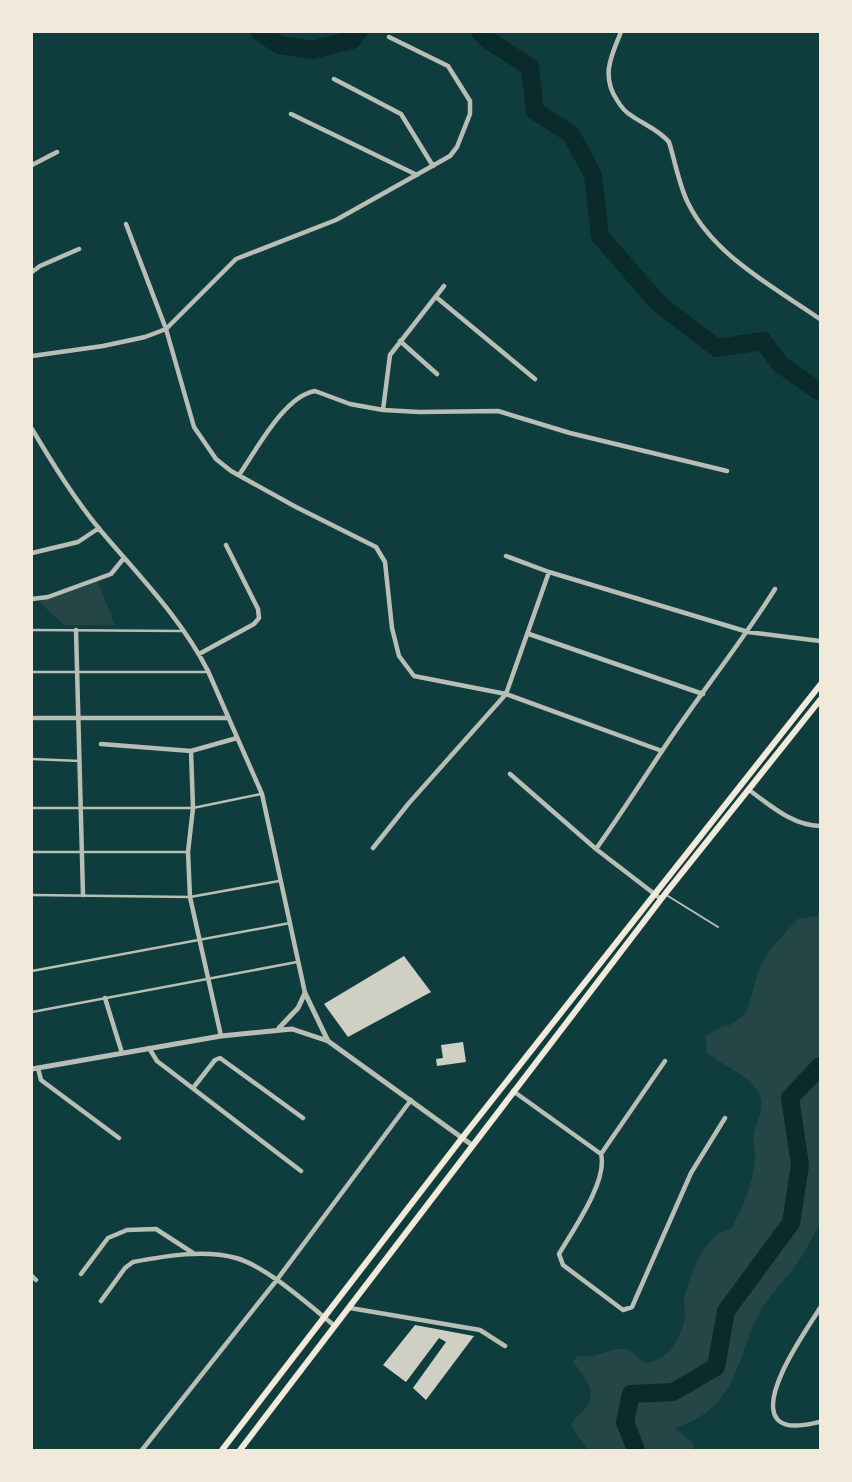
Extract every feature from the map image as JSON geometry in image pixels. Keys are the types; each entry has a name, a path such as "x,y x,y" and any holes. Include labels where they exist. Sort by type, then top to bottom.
{"main road":[{"path":"222,1451 653,893 821,685"},
{"path":"240,1451 663,897 821,700"}],"street":[{"path":"621,32 609,60 608,78 611,91 624,110 662,134 669,142 687,202 700,222 729,255 821,320"},
{"path":"32,356 103,346 166,330 236,258 336,220 454,152 470,114 470,101 448,66 389,37"},
{"path":"334,79 401,114 433,166"},
{"path":"291,114 417,175"},
{"path":"32,165 57,152"},
{"path":"126,224 166,330 194,428 216,459 239,475 376,547 385,562 392,628 399,656 414,676 506,694 662,751"},
{"path":"32,272 79,249"},
{"path":"383,410 390,355 444,286"},
{"path":"436,297 535,379"},
{"path":"400,341 437,374"},
{"path":"239,475 283,412 310,392 321,392 350,404 383,410 498,411 570,433 727,471"},
{"path":"32,429 54,466 99,528 167,606 208,671 262,794 305,993 328,1041"},
{"path":"32,552 78,542 99,528"},
{"path":"199,654 254,624 259,618 258,610 226,545"},
{"path":"506,556 549,572 748,632 821,641"},
{"path":"32,599 48,597 111,574 124,558"},
{"path":"373,848 409,803 506,694 549,572"},
{"path":"596,849 662,751 748,632 775,589"},
{"path":"32,630 184,631"},
{"path":"76,631 83,895"},
{"path":"529,634 703,694"},
{"path":"32,672 208,671"},
{"path":"32,718 228,718"},
{"path":"101,744 191,751 237,738"},
{"path":"191,751 192,808 188,852 190,897 221,1035"},
{"path":"32,760 80,761"},
{"path":"510,774 596,849 653,893 663,897"},
{"path":"749,790 801,823 821,826"},
{"path":"32,808 192,808 262,794"},
{"path":"32,852 188,852"},
{"path":"32,895 190,897 281,880"},
{"path":"32,971 290,923"},
{"path":"32,1012 298,962"},
{"path":"279,1028 298,1008 305,993"},
{"path":"105,998 122,1053"},
{"path":"119,1138 41,1080 35,1069 221,1035 279,1028 304,1031 328,1041 472,1145"},
{"path":"149,1048 157,1061 301,1171"},
{"path":"193,1088 215,1060 220,1058 303,1118"},
{"path":"601,1154 665,1061"},
{"path":"513,1091 601,1154 603,1164 599,1178 559,1254 563,1265 623,1310 632,1307 691,1173 725,1118"},
{"path":"143,1450 276,1281 411,1100"},
{"path":"81,1274 108,1238 127,1230 156,1229 195,1254"},
{"path":"101,1301 130,1264 195,1254 237,1258 253,1265 335,1326"},
{"path":"349,1308 480,1330 505,1346"},
{"path":"821,1308 784,1368 775,1391 774,1412 778,1420 786,1424 821,1422"}],"lane":[{"path":"663,897 718,927"}],"shaded area":[{"path":"97,580 115,625 64,625 39,602"},
{"path":"820,915 820,1224 796,1265 762,1308 733,1379 724,1394 712,1408 696,1419 674,1428 693,1442 694,1450 588,1450 571,1425 588,1405 591,1392 573,1362 578,1355 591,1356 624,1349 645,1363 653,1362 673,1347 684,1324 685,1294 697,1262 716,1235 731,1229 750,1185 755,1156 754,1135 761,1108 760,1097 753,1085 742,1075 707,1053 706,1036 744,1015 768,952 792,925 798,919"}],"building":[{"path":"404,956 431,992 348,1037 324,1004"},
{"path":"463,1042 466,1062 437,1066 436,1059 443,1058 441,1045"},
{"path":"415,1325 474,1336 426,1400 413,1388 446,1342 439,1338 406,1382 383,1365"}],"waterway":[{"path":"260,32 279,45 312,50 352,40 358,32"},
{"path":"480,32 530,67 535,111 571,134 593,175 600,236 659,304 717,348 763,341 780,364 820,392"},
{"path":"636,1450 625,1422 631,1394 673,1392 716,1367 726,1311 791,1223 800,1165 790,1098 820,1066"}]}
